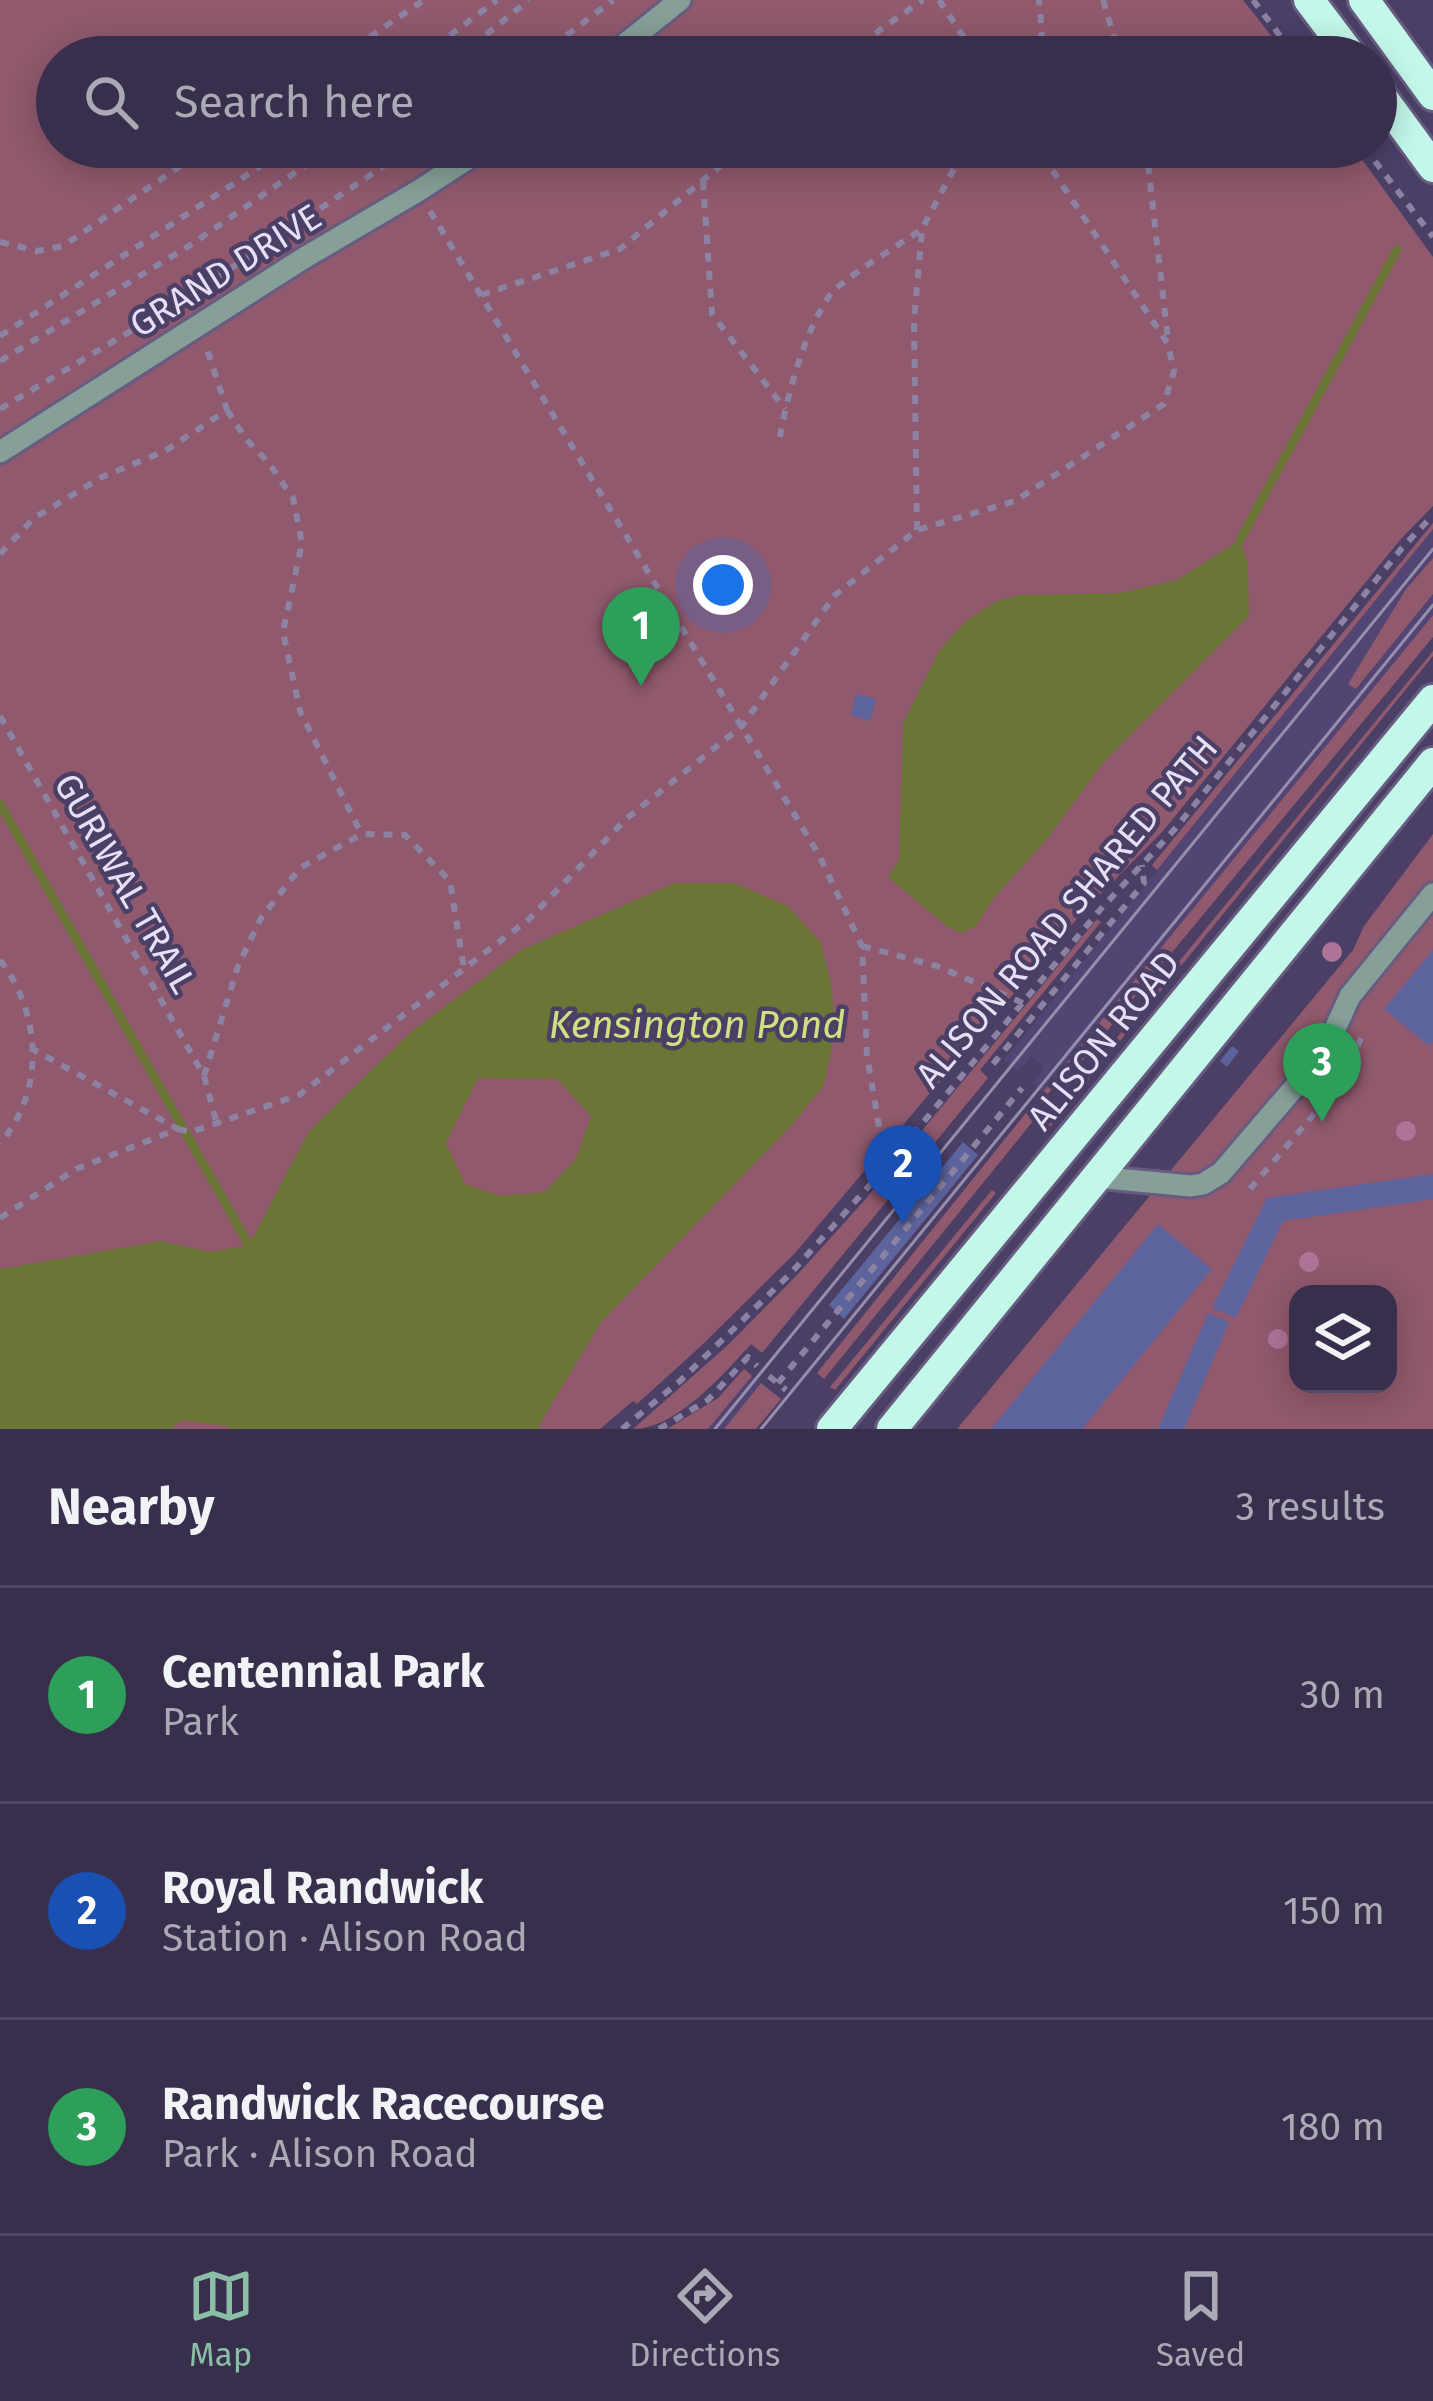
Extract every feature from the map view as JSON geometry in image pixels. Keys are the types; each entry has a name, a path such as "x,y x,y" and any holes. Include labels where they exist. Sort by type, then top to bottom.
{"main road":[{"path":"1309,0 1336,36"},
{"path":"1364,0 1390,36"},
{"path":"1397,45 1433,95"},
{"path":"1397,118 1433,167"},
{"name":"ALISON ROAD","path":"832,1429 1433,700"},
{"path":"892,1429 1433,763"}],"street":[{"path":"635,36 680,0"},
{"name":"GRAND DRIVE","path":"0,452 454,168"},
{"path":"1096,1177 1191,1186 1222,1173 1317,1060 1350,995 1433,894"}],"path":[{"path":"371,36 424,0"},
{"path":"450,36 497,0"},
{"path":"485,36 530,0"},
{"path":"566,36 613,0"},
{"path":"872,36 923,0"},
{"path":"939,0 963,36"},
{"path":"1040,0 1041,36"},
{"path":"1103,0 1114,36"},
{"path":"1253,0 1280,36"},
{"path":"0,242 37,251 63,245 177,168"},
{"path":"0,336 258,168"},
{"path":"0,361 189,246 302,168"},
{"path":"0,409 191,295 381,168"},
{"path":"481,295 620,249 719,168"},
{"path":"917,530 914,322 922,229 954,168"},
{"path":"1051,168 1168,344"},
{"path":"34,1050 190,1132 298,1095 529,919 626,819 742,726 835,595 917,530 1015,501 1164,404 1174,371 1148,168"},
{"path":"1380,168 1433,237"},
{"path":"703,182 712,314 785,409"},
{"path":"418,191 819,856 862,946 867,1056 886,1167"},
{"path":"780,437 806,343 831,292 922,229"},
{"path":"199,325 227,410 293,498 302,544 283,632 300,711 362,834 405,835 450,881 464,970"},
{"path":"0,554 34,518 102,477 165,451 227,410"},
{"name":"ALISON ROAD SHARED PATH","path":"622,1429 680,1381 790,1274 886,1167 1174,830 1433,515"},
{"name":"GURIWAL TRAIL","path":"0,716 204,1076 216,1121"},
{"name":"GURIWAL TRAIL","path":"204,1076 238,966 261,918 300,868 362,834"},
{"path":"993,1064 1144,884 1142,864"},
{"path":"862,946 937,965 1022,1003"},
{"path":"0,960 29,1016 34,1050 20,1111 0,1144"},
{"path":"778,1383 1022,1088"},
{"path":"0,1218 76,1169 178,1129"},
{"path":"659,1429 707,1400 748,1358 757,1366"},
{"path":"769,1376 786,1390"}],"shaded area":[{"path":"0,0 1243,0 1271,36 36,36 36,168 1368,168 1433,257 1433,506 1400,540 1163,831 1081,914 796,1252 637,1404 633,1401 600,1429 0,1429"},
{"path":"1433,523 1433,529 1157,870 1152,865"},
{"path":"1433,529 1433,558 1406,589 1349,684 1357,689 1433,594 1433,615 1043,1092 1032,1083 1044,1067 1031,1056 1018,1072 1004,1060"},
{"path":"1433,558 1433,594 1356,689 1348,684 1406,589"},
{"path":"1433,615 1433,637 1073,1072 1047,1095 1043,1092"},
{"path":"1433,651 1046,1132 1042,1129"},
{"path":"1433,834 1433,1429 957,1429 1353,950 1364,926"},
{"path":"1097,919 1101,922 980,1070 988,1078 762,1353 751,1344 682,1410 649,1427 633,1429 730,1343 797,1275"},
{"path":"1029,1109 1038,1115 824,1379 817,1373"},
{"path":"992,1190 996,1193 835,1390 830,1387"},
{"path":"744,1369 752,1376 708,1429 667,1429 718,1398"},
{"path":"752,1376 761,1383 724,1429 708,1429"},
{"path":"761,1383 781,1399 756,1429 724,1429"}],"water":[{"path":"1240,540 1248,563 1249,616 1102,764 976,926 961,933 948,927 888,877 899,860 903,723 940,649 966,621 995,602 1017,595 1120,593 1177,580"},
{"name":"Kensington Pond","path":"675,883 734,883 788,906 821,943 832,988 835,1031 824,1085 791,1126 601,1322 539,1425 541,1429 231,1429 183,1420 171,1429 0,1429 0,1269 161,1241 210,1252 249,1245 309,1131 412,1031 521,950","holes":["478,1078 557,1079 591,1116 576,1159 545,1192 499,1196 465,1184 446,1143"]}],"building":[{"path":"856,694 876,699 870,721 851,715"},
{"path":"1433,950 1433,1041 1429,1046 1384,1009"},
{"path":"1232,1046 1239,1051 1227,1067 1220,1061"},
{"path":"963,1142 978,1155 844,1319 829,1305"},
{"path":"1433,1174 1433,1199 1283,1221 1236,1318 1212,1308 1267,1198"},
{"path":"1158,1224 1212,1269 1082,1429 991,1429"},
{"path":"1208,1313 1229,1322 1184,1429 1158,1429"}],"waterway":[{"path":"1240,540 1397,250"},
{"path":"0,804 249,1245"}],"tram line":[{"path":"715,1429 1433,549"},
{"path":"761,1429 1433,605"}],"place":[{"name":"Centennial Park","path":"641,686"},
{"name":"Randwick Racecourse","path":"1322,1122"},
{"name":"Royal Randwick","path":"903,1224"}]}
